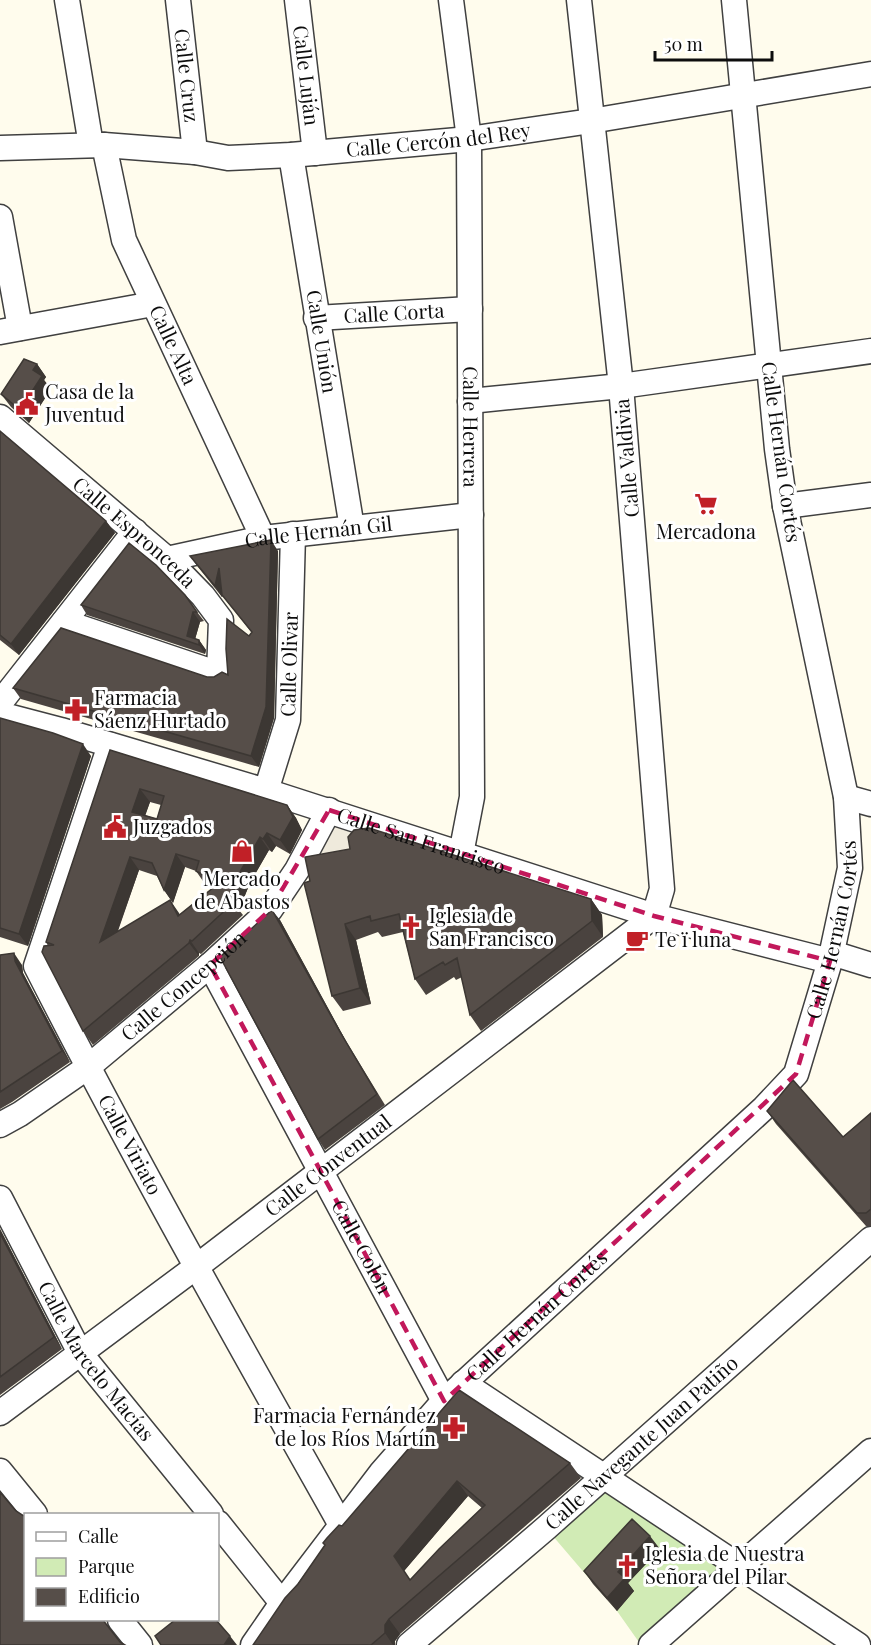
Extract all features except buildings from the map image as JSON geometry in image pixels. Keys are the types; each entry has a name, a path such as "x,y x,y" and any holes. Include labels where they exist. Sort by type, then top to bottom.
{"street":[{"name":"Calle Alta","path":"67,0 98,145 124,240 263,538"},
{"name":"Calle Cruz","path":"178,0 195,152"},
{"name":"Calle Luján","path":"297,0 315,153"},
{"name":"Calle Herrera","path":"451,0 470,139 472,797 461,854"},
{"name":"Calle Valdivia","path":"579,0 621,386 662,889 654,916"},
{"name":"Calle Hernán Cortés","path":"253,1645 282,1603 381,1473 444,1401 764,1108 796,1074 832,957 849,876 846,797 785,506 768,365 734,0"},
{"name":"Calle Cercón del Rey","path":"0,148 98,145 195,152 228,158 315,153 470,139 871,74"},
{"name":"Calle Unión","path":"291,155 352,528"},
{"path":"0,217 10,330 153,304"},
{"name":"Calle Corta","path":"316,318 470,309"},
{"path":"470,401 621,386 871,351"},
{"name":"Calle Espronceda","path":"0,417 167,559 203,596 221,620 219,674 64,622"},
{"path":"785,506 871,495"},
{"name":"Calle Hernán Gil","path":"167,559 263,538 471,514"},
{"path":"3,711 8,675 64,622 135,531"},
{"name":"Calle Olivar","path":"266,791 288,720 293,534"},
{"name":"Calle San Francisco","path":"3,711 329,810 654,916 871,965"},
{"name":"Calle Viriato","path":"110,745 36,966 196,1267 341,1526"},
{"path":"846,797 871,804"},
{"name":"Calle Concepción","path":"0,1125 20,1114 88,1067 210,965 270,910 297,870 329,810"},
{"name":"Calle Conventual","path":"0,1413 196,1267 654,916"},
{"name":"Calle Colón","path":"210,965 444,1401"},
{"name":"Calle Marcelo Macías","path":"0,1198 80,1353 209,1513"},
{"name":"Calle Navegante Juan Patiño","path":"409,1645 604,1477 871,1239"},
{"path":"463,1383 858,1645"},
{"path":"651,1645 871,1451"},
{"path":"0,1471 10,1499 32,1513"},
{"path":"219,1524 282,1603"},
{"path":"121,1621 140,1645"}],"highlighted area":[{"path":"329,810 654,916 830,961 796,1074 444,1401 210,965 270,910"}],"green space":[{"path":"604,1477 739,1567 641,1645 617,1611 546,1528"}],"shaded area":[{"path":"329,810 407,836 297,870"}],"place":[{"name":"Casa de la Juventud","path":"27,404"},
{"name":"Mercadona","path":"706,504"},
{"name":"Farmacia Sáenz Hurtado","path":"76,710"},
{"name":"Juzgados","path":"115,827"},
{"name":"Mercado de Abastos","path":"242,851"},
{"name":"Iglesia de San Francisco","path":"411,927"},
{"name":"Te ï luna","path":"637,940"},
{"name":"Farmacia Fernández de los Ríos Martín","path":"454,1428"},
{"name":"Iglesia de Nuestra Señora del Pilar","path":"627,1566"}]}
